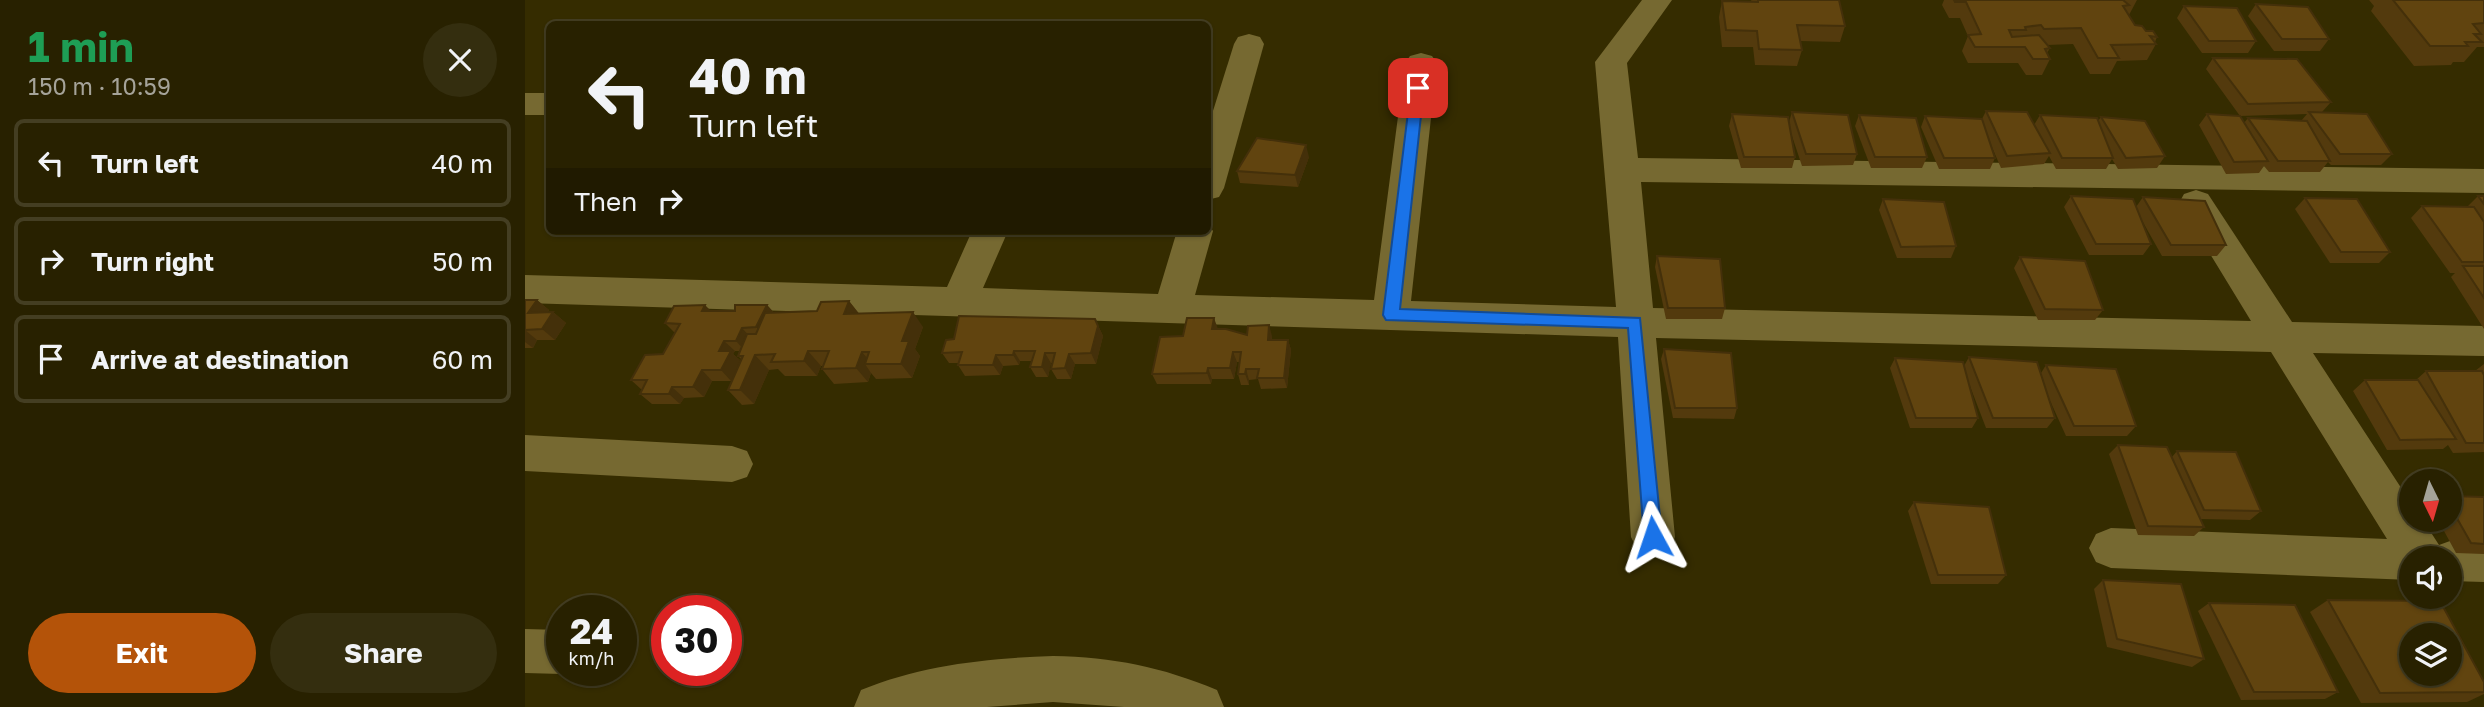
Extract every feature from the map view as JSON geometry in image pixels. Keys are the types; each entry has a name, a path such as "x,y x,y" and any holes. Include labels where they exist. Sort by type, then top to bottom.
{"street":[{"path":"1653,537 1623,170 1611,62 1657,0"},
{"path":"1211,174 1249,44"},
{"path":"1391,315 1421,63"},
{"path":"525,104 546,104"},
{"path":"1623,170 2484,181"},
{"path":"2180,178 2415,546"},
{"path":"958,303 988,235"},
{"path":"1172,309 1194,235"},
{"path":"525,289 1635,323 2484,341"},
{"path":"525,453 731,464"},
{"path":"2111,548 2399,560"},
{"path":"2462,561 2484,562"},
{"path":"525,651 546,652"},
{"path":"878,707 910,697 1019,680 1114,682 1200,707"}],"building":[{"path":"1839,0 1845,26 1797,25 1802,50 1759,49 1757,31 1726,30 1722,1"},
{"path":"1954,0 2123,0 2129,5 2123,6 2135,25 2142,26 2146,31 2153,31 2157,37 2150,36 2156,44 2111,45 2119,58 2098,58 2081,28 2044,29 2041,25 2025,27 2026,30 2009,30 2012,37 2039,35 2050,48 2045,49 2050,59 2033,59 2025,47 1975,47 1968,35 1981,34 1966,2"},
{"path":"2393,0 2484,0 2484,23 2473,24 2481,34 2474,34 2482,42 2465,42 2468,46 2430,46"},
{"path":"2256,4 2308,7 2329,39 2282,39"},
{"path":"2184,6 2237,8 2256,41 2209,41"},
{"path":"2213,58 2297,59 2331,102 2248,104"},
{"path":"1986,111 2027,112 2050,153 2007,156"},
{"path":"1792,112 1848,115 1857,154 1806,154"},
{"path":"2309,112 2367,114 2392,154 2340,154"},
{"path":"1732,114 1788,117 1795,157 1744,157"},
{"path":"2207,114 2240,116 2268,161 2234,162"},
{"path":"1859,115 1916,118 1927,157 1875,157"},
{"path":"2040,115 2097,118 2113,158 2062,158"},
{"path":"1925,116 1982,119 1995,158 1944,158"},
{"path":"2101,117 2145,121 2165,156 2126,158"},
{"path":"2248,118 2307,121 2330,161 2278,161"},
{"path":"1257,138 1306,145 1295,175 1237,171"},
{"path":"2071,196 2133,199 2151,244 2096,244"},
{"path":"2143,197 2205,201 2226,245 2171,245"},
{"path":"2305,198 2357,199 2390,252 2341,252"},
{"path":"1883,199 1944,202 1956,246 1901,247"},
{"path":"2422,206 2474,207 2484,222 2484,262 2462,262"},
{"path":"1657,256 1720,259 1725,308 1668,308"},
{"path":"2020,257 2085,261 2103,310 2045,309"},
{"path":"2463,266 2484,266 2484,298"},
{"path":"525,300 537,300 528,313 553,312 542,329 525,330"},
{"path":"849,301 844,314 913,312 902,341 909,341 901,364 865,364 869,352 862,352 856,368 822,369 829,351 808,351 804,361 771,362 775,354 755,355 740,390 728,390 743,356 738,356 747,334 756,334 765,313 817,311 821,302"},
{"path":"705,305 702,311 735,311 735,305 767,305 756,327 742,328 736,341 724,341 719,351 731,351 721,370 702,370 693,387 672,387 669,394 640,394 647,380 631,380 645,355 663,354 680,324 665,323 674,306"},
{"path":"959,316 1095,319 1098,326 1091,353 1069,354 1065,368 1051,369 1055,353 1045,353 1042,367 1030,367 1035,351 1014,351 1013,355 996,355 993,365 958,365 962,352 942,353 946,340 954,339"},
{"path":"1187,318 1214,318 1212,329 1226,329 1247,335 1248,326 1269,325 1268,340 1288,340 1284,378 1257,378 1259,369 1246,369 1245,374 1238,374 1241,352 1233,352 1230,368 1208,368 1207,373 1152,374 1160,337 1183,336"},
{"path":"1664,349 1731,353 1737,408 1675,408"},
{"path":"1969,357 2037,362 2055,418 1993,418"},
{"path":"1895,358 1963,362 1978,418 1916,418"},
{"path":"2046,365 2116,369 2136,426 2074,426"},
{"path":"2426,371 2482,371 2484,443 2466,443"},
{"path":"2365,380 2418,380 2456,439 2400,440"},
{"path":"2118,445 2167,447 2204,527 2148,526"},
{"path":"2177,451 2236,452 2261,511 2204,510"},
{"path":"2462,496 2484,497 2484,544 2471,543 2462,527"},
{"path":"1914,502 1989,507 2006,575 1938,575"},
{"path":"2103,580 2181,584 2204,659 2117,639"},
{"path":"2328,600 2399,601 2399,609 2444,609 2452,623 2399,623 2399,686 2462,686 2462,642 2484,682 2484,692 2380,693"},
{"path":"2209,603 2295,605 2338,692 2254,692"}],"route":[{"path":"1418,88 1391,315 1635,323 1653,537"}]}
